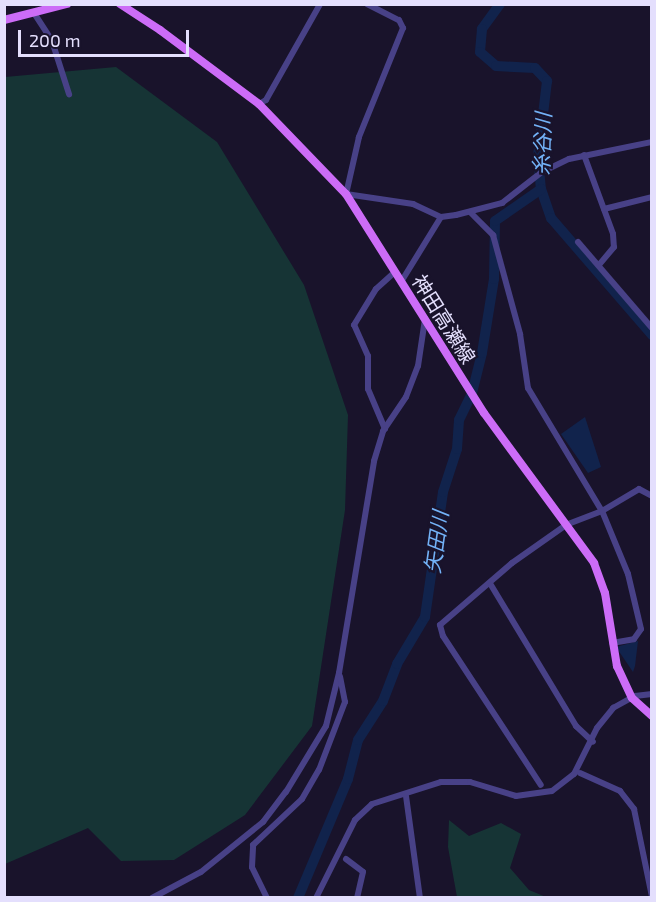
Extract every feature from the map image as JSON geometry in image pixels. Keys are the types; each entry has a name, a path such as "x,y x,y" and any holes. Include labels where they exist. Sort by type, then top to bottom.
{"main road":[{"path":"4,20 67,4"},
{"name":"神田高瀬線","path":"120,4 160,30 259,104 346,194 516,460 598,571 606,593 611,643 632,698 651,716"}],"street":[{"path":"259,104 266,100 320,4"},
{"path":"367,4 399,20 403,28 359,137 346,194 413,204 441,217 502,203 545,170 584,155 651,143"},
{"path":"34,13 52,41 69,94"},
{"path":"584,155 604,209 614,247 599,265"},
{"path":"604,209 651,197"},
{"path":"470,212 493,235 520,334 528,388 602,511 628,574 641,629 634,639 611,643"},
{"path":"402,282 441,217"},
{"path":"578,242 651,328"},
{"path":"385,429 368,389 368,356 354,325 376,289 395,272"},
{"path":"152,897 201,872 263,822 297,776 326,726 339,673 374,461 385,429 410,387 425,319"},
{"path":"541,785 443,636 442,620 491,585 512,563 566,525 602,511 639,489 651,496"},
{"path":"491,585 576,726 592,741"},
{"path":"267,897 252,867 254,845 302,799 319,770 345,702 339,673"},
{"path":"316,897 355,820 372,804 426,784 456,781 516,796 542,795 569,779 608,713 632,698 651,694"},
{"path":"580,773 609,784 626,797 634,809 648,860 651,897"},
{"path":"406,796 420,897"},
{"path":"346,859 363,872 357,897"}],"green space":[{"path":"116,67 217,142 304,285 348,415 345,510 312,726 245,815 174,860 121,861 88,828 5,864 5,77"},
{"path":"449,820 469,836 501,823 521,834 510,868 529,890 546,897 457,897 448,847"}],"water":[{"path":"585,417 601,467 588,473 561,434"},
{"path":"638,641 635,666 633,672 616,647"}],"waterway":[{"name":"糸谷川","path":"500,4 482,29 480,52 496,66 535,68 547,81 538,156 541,189 551,218 652,335"},
{"name":"矢田川","path":"298,898 348,779 358,740 383,701 397,664 425,617 443,492 457,449 459,420 472,393 482,353 494,279 495,221 541,189"}]}
